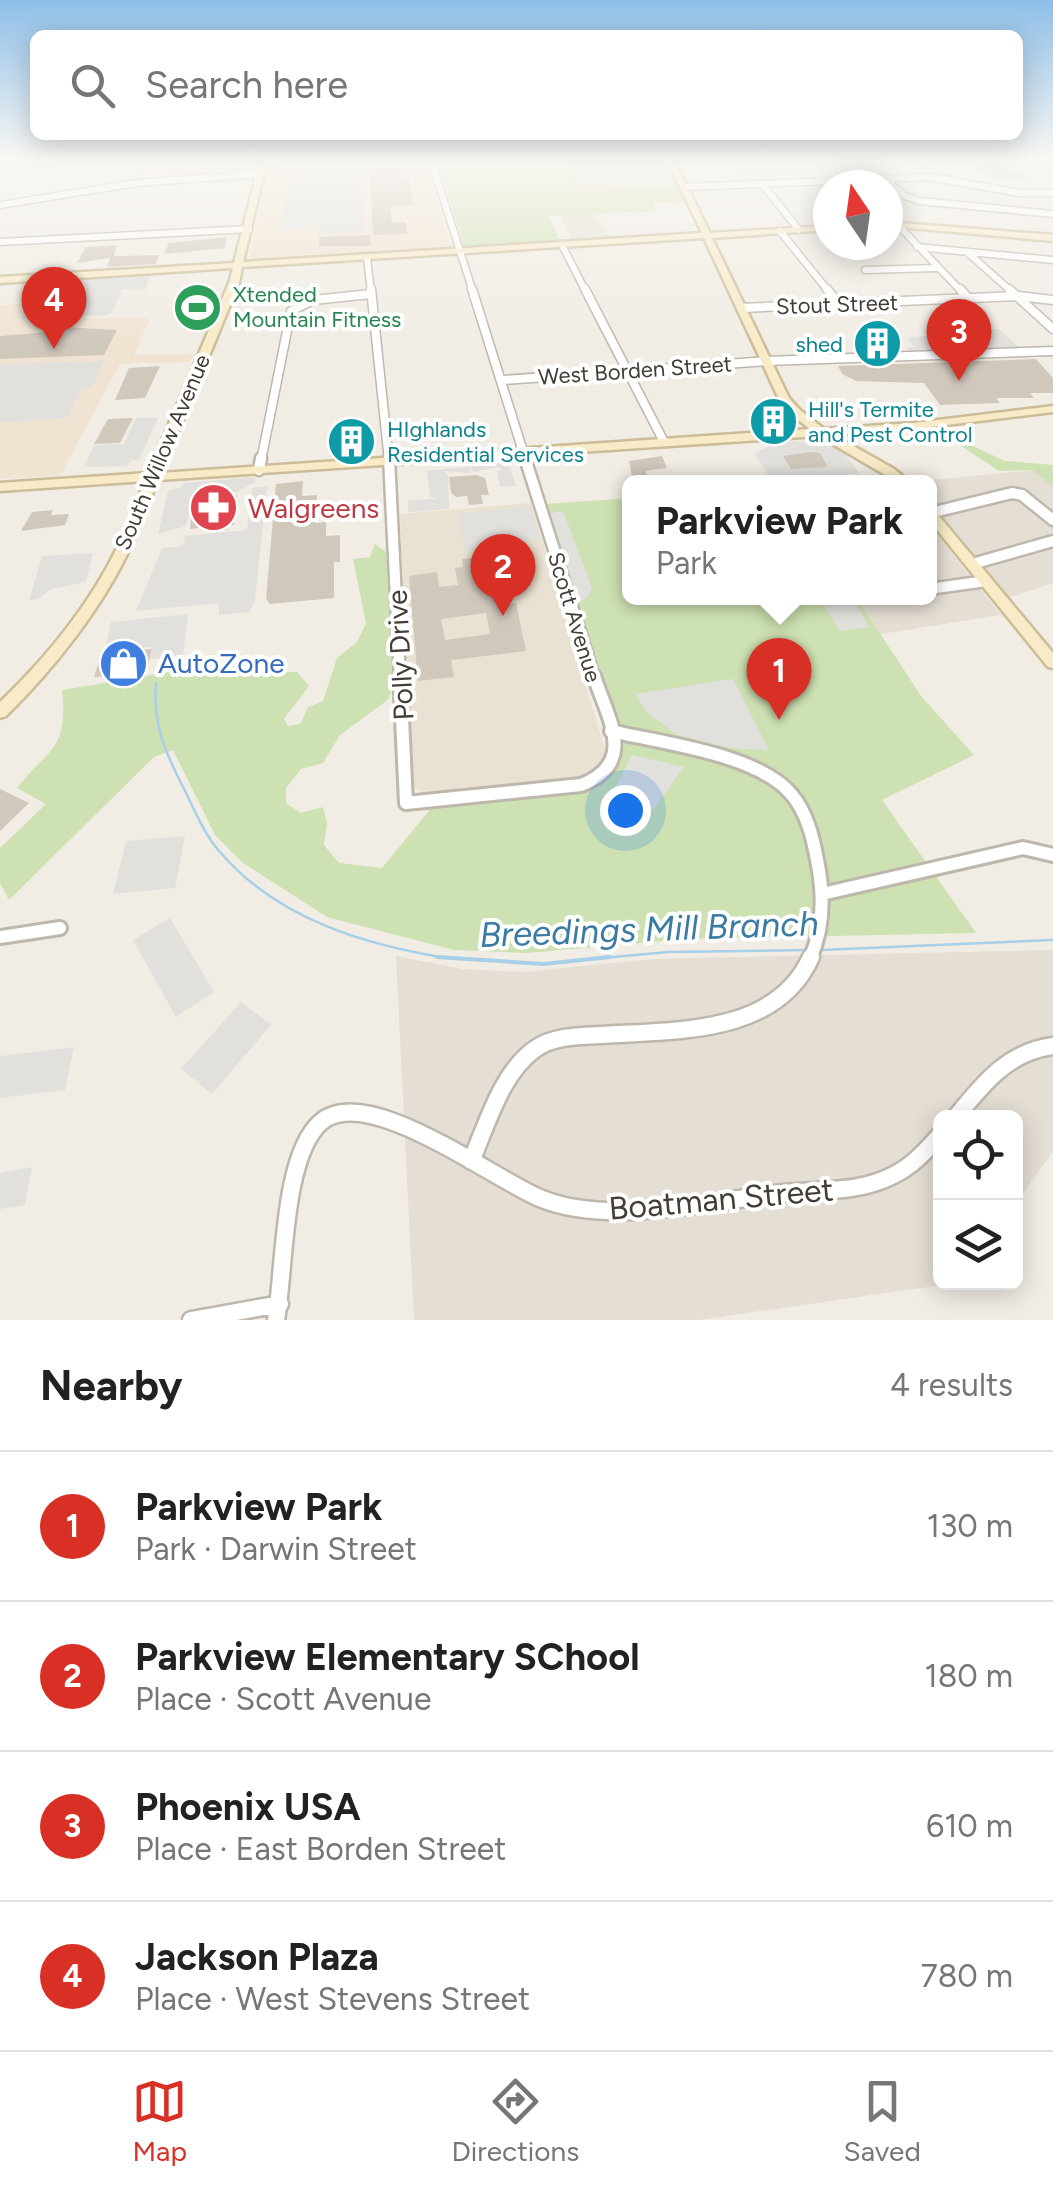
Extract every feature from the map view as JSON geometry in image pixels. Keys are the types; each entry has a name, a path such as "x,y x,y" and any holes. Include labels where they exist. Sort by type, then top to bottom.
{"street":[{"name":"South Willow Avenue","path":"0,712 33,680 82,618 123,549 240,267 250,222"},
{"name":"Scott Avenue","path":"451,222 504,380 611,730"},
{"path":"701,222 790,406 822,433 895,475"},
{"path":"792,222 799,230"},
{"path":"903,225 1053,238"},
{"path":"0,242 248,229"},
{"path":"0,280 813,229"},
{"path":"780,231 839,304"},
{"path":"903,234 968,298"},
{"path":"562,245 664,442"},
{"path":"917,247 1053,260"},
{"path":"967,252 1053,329"},
{"name":"Polly Drive","path":"367,258 389,461 406,803 581,785 604,777 614,761 611,730"},
{"path":"865,270 936,268"},
{"path":"259,470 291,311 313,300 372,294"},
{"name":"Stout Street","path":"742,308 1018,296 1053,300"},
{"name":"West Borden Street","path":"504,380 766,361 1053,351"},
{"path":"0,487 822,433 1004,418 1053,409"},
{"path":"99,481 159,461"},
{"path":"937,517 1012,493 1022,495 1053,520"},
{"path":"937,525 1053,663"},
{"path":"972,564 1053,541"},
{"path":"937,588 986,581"},
{"path":"472,1161 513,1073 534,1049 561,1038 730,1023 763,1011 785,996 815,950 822,894 806,817 791,793 776,779 746,766 611,730"},
{"path":"822,894 1023,848 1053,855"},
{"path":"0,937 60,928"},
{"path":"962,1110 1003,1062 1026,1050 1053,1046"},
{"name":"Boatman Street","path":"278,1312 298,1174 307,1140 325,1116 347,1111 376,1116 472,1161 536,1197 574,1210 610,1212 872,1184 914,1166 933,1143"},
{"path":"191,1320 278,1312"}],"shaded area":[{"path":"257,222 443,222 451,248 249,262"},
{"path":"281,222 363,222 363,231 280,230"},
{"path":"563,222 600,222 610,240 573,242"},
{"path":"151,275 145,290 122,289 112,313 105,316 20,319 39,284 47,281"},
{"path":"28,304 21,318 150,318 134,355 195,354 190,362 120,364 60,476 0,479 0,305"},
{"path":"999,329 1022,350 910,352 907,348 914,347 907,338"},
{"path":"104,361 93,386 81,389 67,418 0,423 0,364"},
{"path":"136,418 158,418 139,460 131,460 128,466 84,467 94,445 124,444"},
{"path":"818,438 841,449 859,473 768,475 755,453 771,445 771,441 816,442"},
{"path":"501,463 510,467 516,486 500,487 497,471 503,470 498,467 475,472 470,469 470,473 444,471 448,475 449,509 408,512 408,500 438,499 430,497 427,471"},
{"path":"1032,470 1053,487 1053,583 1008,598 937,511 937,480"},
{"path":"255,477 255,482 237,492 194,496 186,526 158,534 168,491 182,487 183,483"},
{"path":"267,486 255,600 250,612 219,615 219,603 136,611 162,548 183,546 185,536 247,530 252,488"},
{"path":"531,503 607,756 606,764 587,778 424,793 412,785 410,777 400,514"},
{"path":"531,507 540,539 465,552 458,513"},
{"path":"563,511 592,588 588,597 579,602 550,513"},
{"path":"937,535 1001,615 881,634 862,605 937,605"},
{"path":"93,553 86,582 51,589 38,599 29,600 42,556"},
{"path":"823,605 857,605 869,627 840,631"},
{"path":"188,614 183,656 151,659 152,647 105,651 111,622"},
{"path":"733,679 769,750 729,748 677,735 648,713 635,694"},
{"path":"632,755 684,767 654,809 608,801"},
{"path":"185,836 175,888 113,894 126,841"},
{"path":"170,918 214,992 176,1017 133,940"},
{"path":"1053,950 1053,1151 1023,1194 1023,1110 933,1110 933,1286 699,1320 414,1320 396,956 462,969 522,972 653,959"},
{"path":"241,1002 271,1025 212,1094 181,1069"},
{"path":"74,1047 65,1090 0,1098 0,1056"},
{"path":"32,1167 25,1205 0,1209 0,1173"}],"green space":[{"path":"456,222 551,222 560,243 465,249"},
{"path":"960,440 1005,461 1053,465 1053,487 1032,470 999,471 961,446"},
{"path":"622,499 622,605 862,605 921,696 974,755 882,800 976,933 685,939 527,953 454,950 327,917 243,863 215,835 173,750 154,757 9,900 0,883 0,848 46,804 17,788 59,736 62,690 170,672 194,656 196,670 203,674 297,672 309,686 284,719 288,726 300,724 308,707 323,701 337,658 357,642 366,623 353,559 370,557 375,544 386,552 393,681 389,699 340,735 323,763 301,769 286,788 286,803 301,813 323,807 327,823 324,845 339,863 382,868 433,806 545,796 607,780 618,766 624,744 546,504"}],"building":[{"path":"372,222 406,222 407,234 373,235"},
{"path":"370,235 371,246 319,246 319,237"},
{"path":"227,237 225,248 164,254 169,243"},
{"path":"116,245 114,256 159,255 156,264 107,267 110,258 77,263 86,247"},
{"path":"63,327 117,330 104,355 0,359 0,336 61,331"},
{"path":"1036,359 1053,378 1053,393 1030,393 1034,398 996,398 1000,403 940,405 924,383 856,381 842,374 838,366"},
{"path":"160,366 145,398 115,400 129,368"},
{"path":"133,418 120,443 94,444 108,419"},
{"path":"820,453 828,467 791,469 783,456"},
{"path":"662,456 667,468 632,475 629,461"},
{"path":"449,477 485,478 489,495 481,495 483,504 469,505 467,496 456,497 451,493"},
{"path":"303,481 302,496 317,495 316,523 326,522 326,536 340,535 340,562 334,562 334,598 270,604 266,599 276,484"},
{"name":"Walgreens","path":"237,495 234,525 216,531 217,526 190,529 193,499"},
{"path":"53,510 51,515 69,514 65,525 21,531 32,512"},
{"path":"505,555 510,574 502,578 508,604 516,603 526,651 451,660 454,677 418,681 409,576 437,572 439,587 458,585 455,568 463,567 462,559","holes":["486,613 490,634 445,640 441,619"]},
{"name":"AutoZone","path":"152,649 146,674 94,677 102,652"},
{"path":"0,789 29,803 0,831"}],"waterway":[{"name":"Breedings Mill Branch","path":"156,683 158,723 170,760 209,837 243,876 269,896 326,926 389,946 445,958"},
{"name":"Breedings Mill Branch","path":"821,950 1053,940"},
{"name":"Breedings Mill Branch","path":"597,958 669,952 808,950"},
{"name":"Breedings Mill Branch","path":"437,957 445,958"},
{"name":"Breedings Mill Branch","path":"597,958 610,957"},
{"name":"Breedings Mill Branch","path":"445,958 544,964 597,958"},
{"name":"Breedings Mill Branch","path":"445,958 453,959"},
{"name":"Breedings Mill Branch","path":"590,959 597,958"}],"place":[{"name":"Xtended Mountain Fitness","path":"198,307"},
{"name":"shed","path":"878,344"},
{"name":"Jackson Plaza","path":"54,349"},
{"name":"Phoenix USA","path":"959,381"},
{"name":"Hill's Termite and Pest Control","path":"773,422"},
{"name":"HIghlands Residential Services","path":"352,442"},
{"name":"Walgreens","path":"213,508"},
{"name":"Parkview Elementary SChool","path":"503,616"},
{"name":"AutoZone","path":"123,663"},
{"name":"Parkview Park","path":"779,720"}]}
